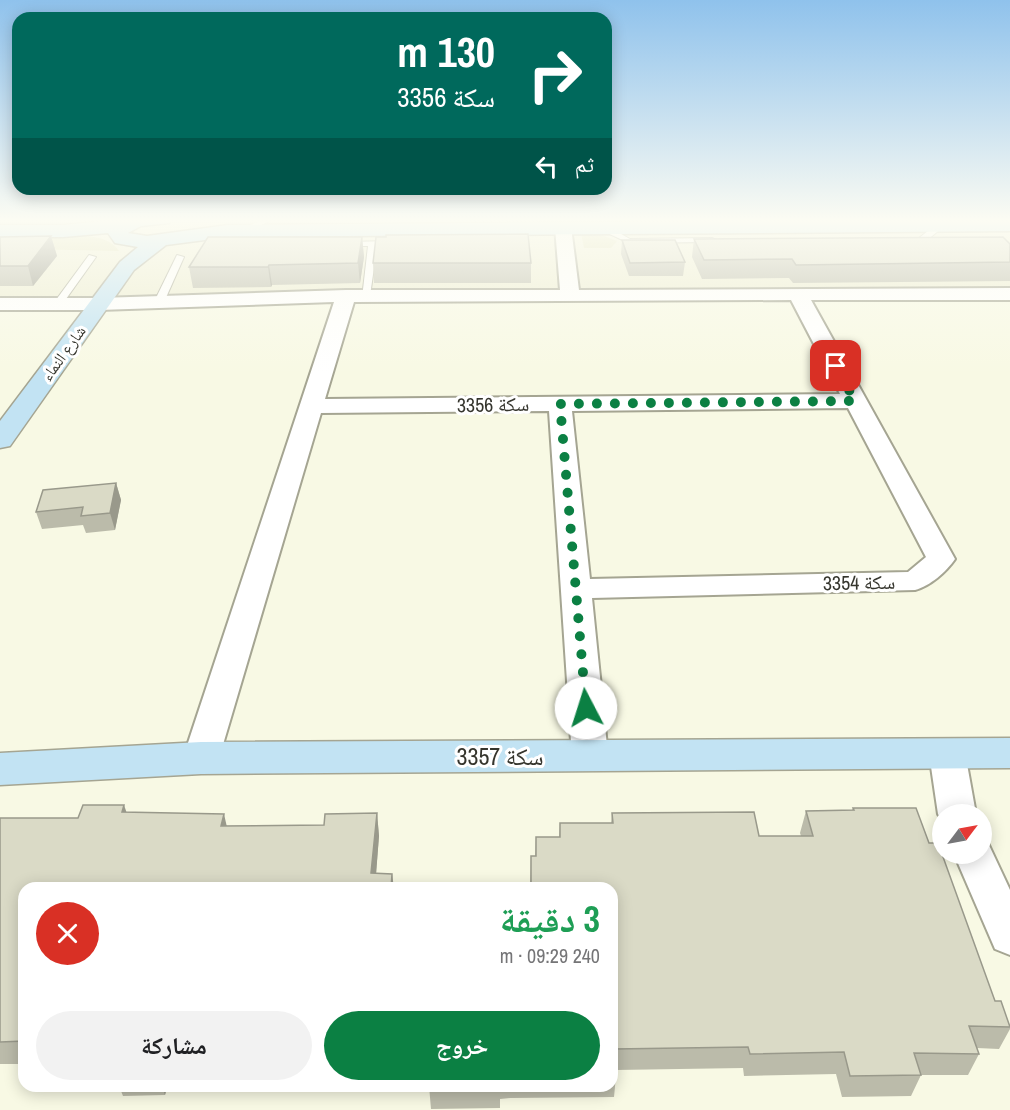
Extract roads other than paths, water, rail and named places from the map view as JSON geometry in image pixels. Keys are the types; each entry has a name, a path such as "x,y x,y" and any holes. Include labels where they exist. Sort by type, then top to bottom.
{"street":[{"name":"شارع النماء","path":"0,440 123,271"},
{"path":"567,271 570,295"},
{"path":"0,304 99,304 355,296 1010,294"},
{"name":"سكة 3354","path":"576,589 915,581 941,560 798,295"},
{"path":"201,758 312,406 355,296"},
{"name":"سكة 3356","path":"312,406 855,401"},
{"path":"560,404 591,756"},
{"path":"946,753 955,804"},
{"name":"سكة 3357","path":"9,767 201,758 1010,753"},
{"path":"978,864 1010,936"}],"lane":[{"path":"58,304 82,271"},
{"path":"159,302 174,271"},
{"path":"355,296 364,271"}]}
